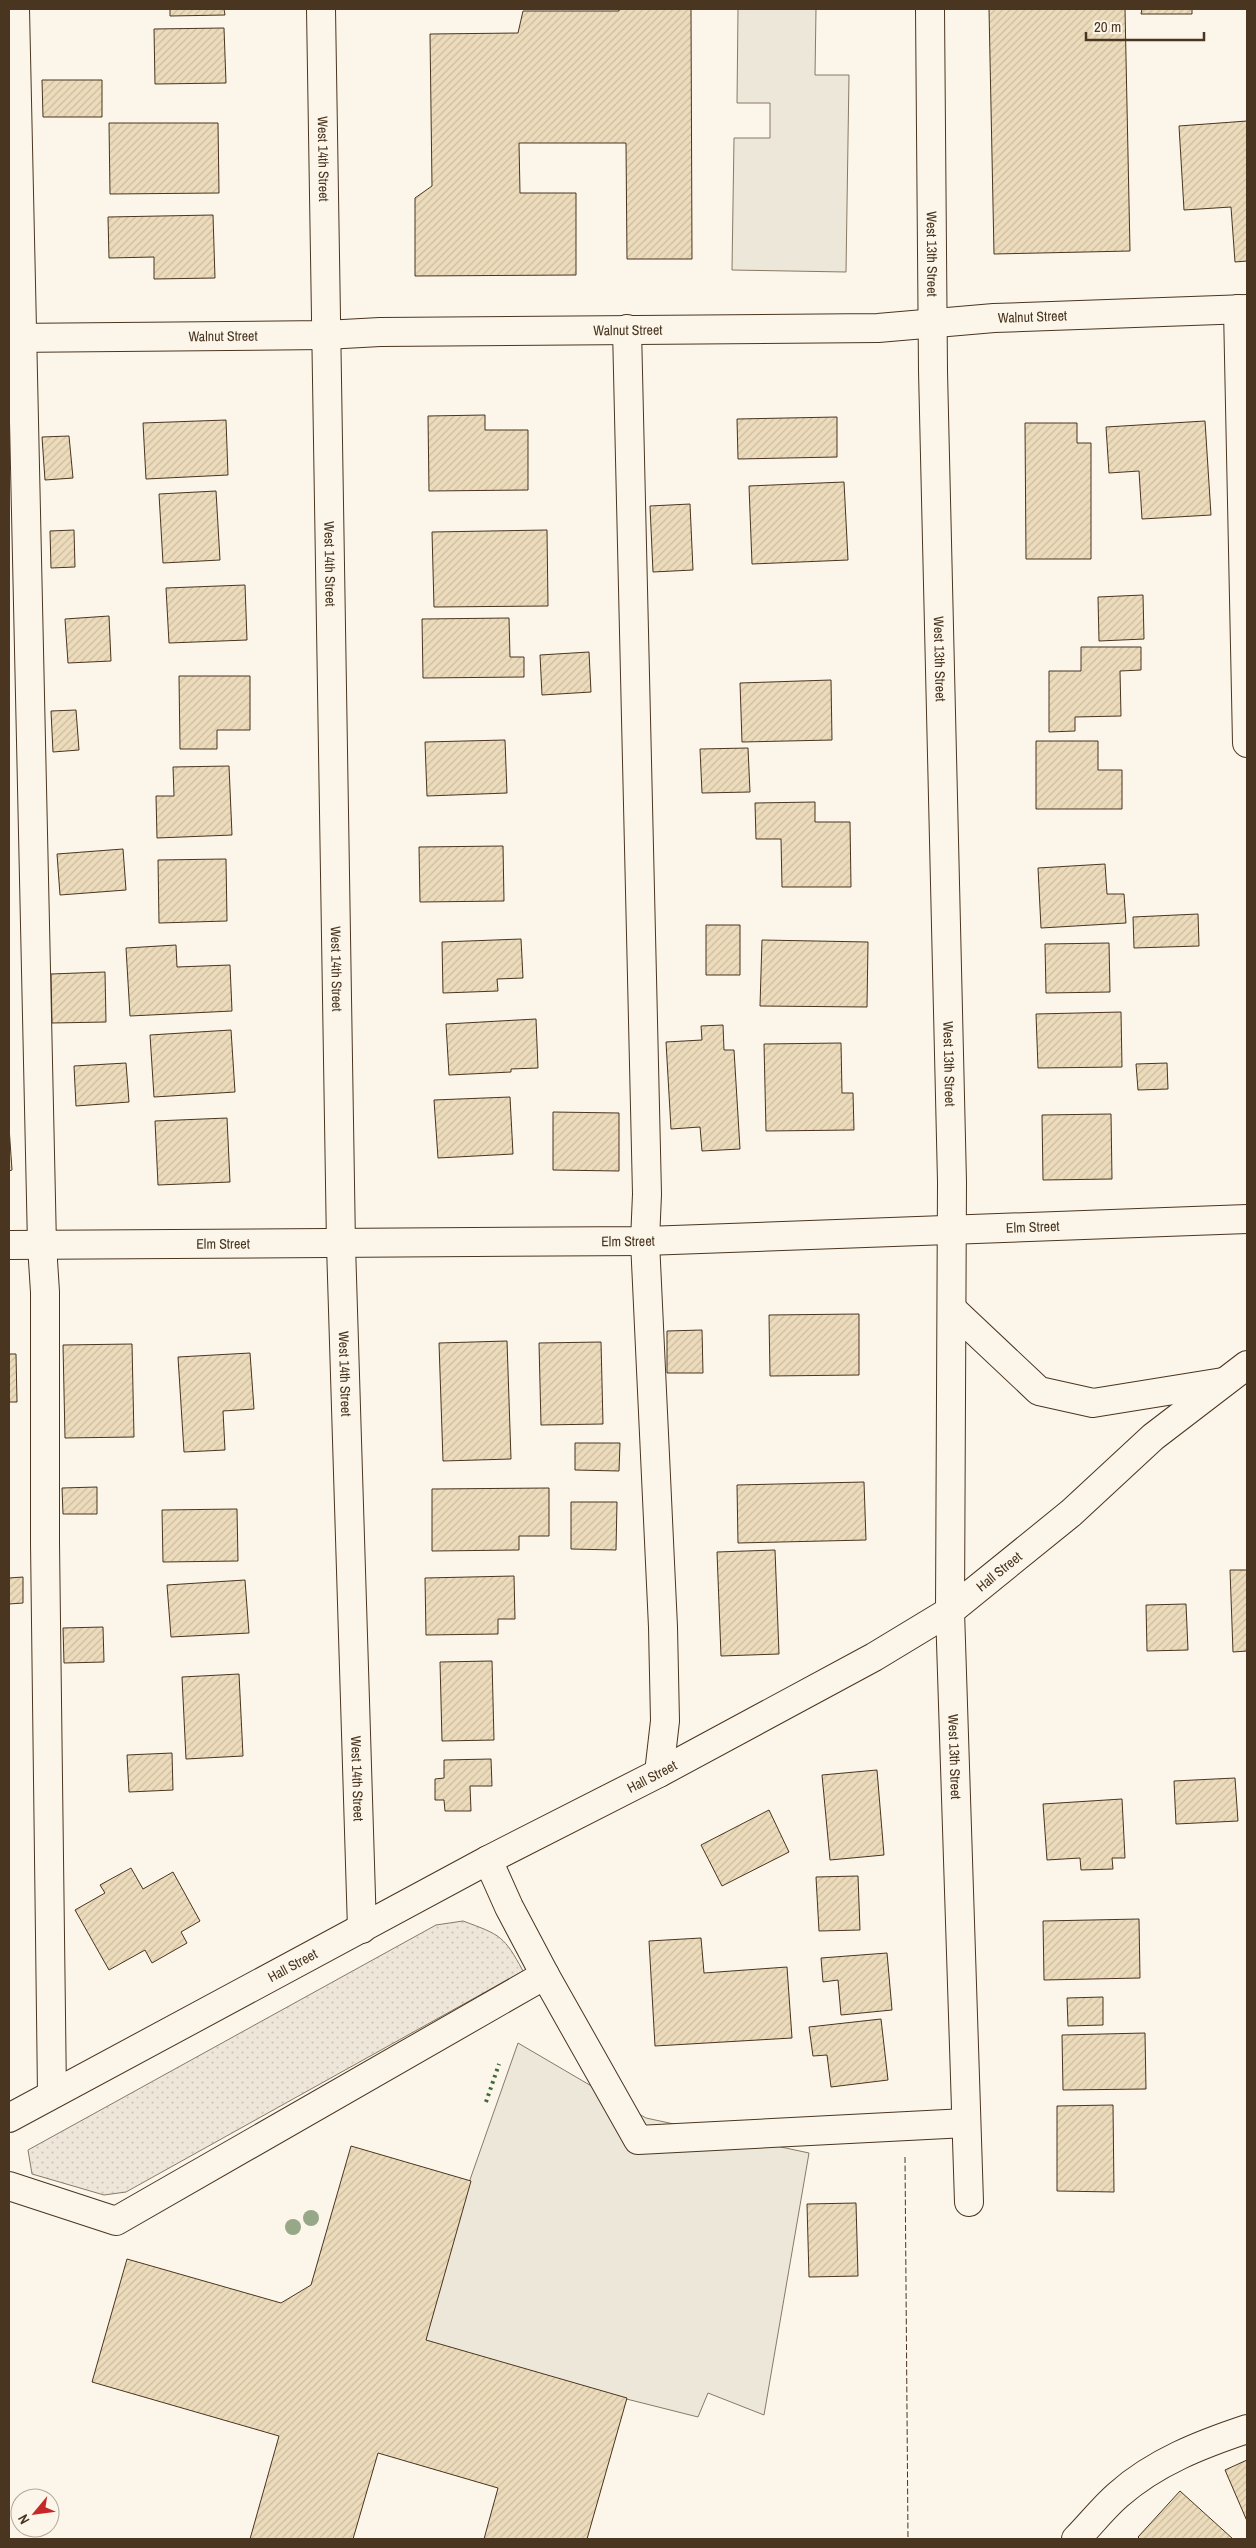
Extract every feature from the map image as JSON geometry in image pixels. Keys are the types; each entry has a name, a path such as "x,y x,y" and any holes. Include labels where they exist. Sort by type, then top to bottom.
{"street":[{"path":"15,9 15,338 42,1245 45,1292 52,2094"},
{"name":"West 14th Street","path":"321,9 341,1245 362,1929"},
{"name":"West 13th Street","path":"930,9 932,323 952,1229 950,1611 969,2202"},
{"path":"1243,309 1247,743"},
{"name":"Walnut Street","path":"15,338 325,335 380,332 627,329 878,328 932,323 1243,309"},
{"path":"627,329 647,1194 645,1241 663,1636 665,1721 660,1774"},
{"name":"Elm Street","path":"9,1245 341,1245 645,1241 1247,1219"},
{"path":"953,1310 1039,1391 1093,1403 1237,1373"},
{"name":"Hall Street","path":"9,2118 488,1860 660,1774 874,1656 950,1611 1071,1513 1153,1437 1237,1373"},
{"path":"488,1860 509,1907 545,1976 638,2140 966,2123"},
{"path":"9,2186 116,2221 545,1976"},
{"path":"1076,2539 1119,2494 1158,2468 1192,2448 1247,2428"}],"shaded area":[{"path":"738,9 816,9 815,75 849,75 846,272 732,270 734,138 770,138 770,103 737,103"},
{"path":"463,1921 494,1934 506,1943 523,1971 126,2192 104,2195 32,2174 28,2150 436,1925"},
{"path":"518,2043 646,2118 809,2153 764,2415 708,2393 698,2417 412,2345"}],"building":[{"path":"170,9 224,9 225,15 170,16"},
{"path":"619,9 691,9 692,259 627,259 626,143 519,143 520,193 576,193 576,275 415,276 415,198 432,186 430,34 518,33 523,11 619,11"},
{"path":"989,9 1125,9 1130,251 994,254"},
{"path":"1142,9 1192,9 1192,14 1141,14"},
{"path":"224,28 226,83 155,84 154,29"},
{"path":"42,80 102,80 102,117 43,117"},
{"path":"1247,121 1247,261 1235,262 1231,207 1184,210 1179,126"},
{"path":"109,123 218,123 219,193 110,194"},
{"path":"213,215 215,278 154,279 154,257 109,258 108,217"},
{"path":"485,415 485,430 528,430 528,490 429,491 428,416"},
{"path":"837,417 837,457 738,459 737,419"},
{"path":"226,420 228,475 146,479 143,423"},
{"path":"1205,421 1211,515 1142,519 1139,471 1109,473 1106,427"},
{"path":"1025,423 1077,423 1077,443 1091,443 1091,559 1026,559"},
{"path":"69,436 73,478 45,480 42,437"},
{"path":"844,482 848,560 752,564 749,486"},
{"path":"216,491 220,560 163,563 159,494"},
{"path":"690,504 693,570 653,572 650,506"},
{"path":"74,530 75,567 51,568 50,531"},
{"path":"547,530 548,606 434,607 432,532"},
{"path":"245,585 247,640 169,643 166,588"},
{"path":"1143,595 1144,639 1099,641 1098,597"},
{"path":"109,616 111,661 68,663 65,619"},
{"path":"509,618 510,657 524,657 524,677 423,678 422,619"},
{"path":"1081,647 1141,647 1141,670 1120,671 1121,716 1075,717 1075,731 1049,732 1049,671 1081,671"},
{"path":"589,652 591,692 542,695 540,655"},
{"path":"179,676 250,676 250,730 217,730 217,749 180,749"},
{"path":"831,680 832,740 742,742 740,683"},
{"path":"76,710 79,750 53,752 51,711"},
{"path":"505,740 507,793 427,796 425,742"},
{"path":"1036,741 1098,741 1098,770 1122,770 1122,809 1036,809"},
{"path":"748,748 750,792 702,793 700,749"},
{"path":"229,766 232,835 157,838 156,796 174,796 173,767"},
{"path":"815,802 815,822 850,822 851,887 782,887 781,839 756,839 755,803"},
{"path":"503,846 504,901 420,902 419,847"},
{"path":"123,849 126,890 60,895 57,854"},
{"path":"226,859 227,921 159,923 158,860"},
{"path":"1105,864 1107,894 1124,894 1126,923 1041,928 1038,868"},
{"path":"1198,914 1199,946 1134,948 1133,917"},
{"path":"706,925 740,925 740,975 706,975"},
{"path":"521,939 523,978 497,979 498,991 443,993 442,942"},
{"path":"762,940 868,942 867,1007 760,1006"},
{"path":"1109,943 1110,992 1046,993 1045,944"},
{"path":"176,945 177,967 230,965 232,1011 130,1016 126,948"},
{"path":"105,972 106,1022 52,1023 51,974"},
{"path":"1121,1012 1122,1067 1038,1068 1036,1014"},
{"path":"536,1019 538,1068 511,1069 511,1072 449,1075 446,1024"},
{"path":"723,1025 724,1050 734,1050 740,1149 702,1151 700,1127 671,1129 666,1042 702,1040 701,1026"},
{"path":"231,1030 235,1092 154,1097 150,1035"},
{"path":"841,1043 842,1093 853,1093 854,1130 766,1131 764,1044"},
{"path":"126,1063 129,1102 76,1106 74,1066"},
{"path":"1167,1063 1168,1089 1138,1090 1136,1064"},
{"path":"510,1097 513,1154 438,1158 434,1100"},
{"path":"553,1112 619,1113 619,1171 553,1170"},
{"path":"1111,1114 1112,1179 1043,1180 1042,1115"},
{"path":"227,1118 230,1182 158,1185 155,1121"},
{"path":"9,1127 12,1170 9,1171"},
{"path":"859,1314 859,1375 770,1376 769,1315"},
{"path":"702,1330 703,1373 667,1373 667,1331"},
{"path":"507,1341 511,1459 443,1461 439,1343"},
{"path":"601,1342 603,1424 541,1425 539,1343"},
{"path":"132,1344 134,1437 65,1438 63,1345"},
{"path":"250,1353 254,1409 223,1411 225,1450 184,1452 178,1357"},
{"path":"9,1354 16,1354 17,1402 9,1402"},
{"path":"575,1443 620,1443 619,1471 575,1470"},
{"path":"864,1482 866,1540 738,1543 737,1485"},
{"path":"97,1487 97,1514 63,1514 62,1488"},
{"path":"549,1488 549,1536 519,1536 519,1550 432,1551 432,1489"},
{"path":"571,1502 617,1502 616,1550 571,1549"},
{"path":"237,1509 238,1561 163,1562 162,1510"},
{"path":"775,1550 779,1654 721,1656 717,1552"},
{"path":"1230,1570 1247,1570 1247,1651 1233,1652"},
{"path":"514,1576 515,1619 498,1619 498,1634 426,1635 425,1578"},
{"path":"23,1577 23,1603 9,1604 9,1578"},
{"path":"245,1580 249,1633 171,1637 167,1585"},
{"path":"1186,1604 1188,1650 1147,1651 1146,1605"},
{"path":"103,1627 104,1662 64,1663 63,1628"},
{"path":"492,1661 494,1740 442,1741 440,1662"},
{"path":"239,1674 243,1756 186,1759 182,1677"},
{"path":"172,1753 173,1790 129,1792 127,1755"},
{"path":"491,1759 492,1786 470,1786 471,1811 445,1811 444,1800 435,1800 435,1779 444,1778 444,1760"},
{"path":"877,1770 884,1855 830,1860 822,1775"},
{"path":"1235,1778 1238,1821 1176,1824 1174,1781"},
{"path":"1122,1799 1125,1858 1112,1858 1113,1869 1081,1870 1080,1858 1047,1860 1043,1804"},
{"path":"769,1810 789,1852 722,1886 701,1845"},
{"path":"131,1868 143,1889 173,1872 200,1921 181,1932 187,1943 152,1963 145,1950 109,1970 75,1910 105,1893 100,1885"},
{"path":"858,1876 860,1930 819,1931 816,1877"},
{"path":"1139,1919 1140,1978 1044,1980 1043,1921"},
{"path":"701,1938 704,1973 787,1967 792,2038 655,2046 649,1941"},
{"path":"887,1953 892,2010 841,2015 838,1980 823,1982 821,1958"},
{"path":"1103,1997 1103,2025 1068,2026 1067,1998"},
{"path":"881,2019 888,2080 831,2087 827,2055 813,2056 809,2027"},
{"path":"1145,2033 1146,2089 1063,2090 1062,2035"},
{"path":"1113,2105 1114,2192 1057,2191 1057,2106"},
{"path":"351,2146 471,2181 426,2340 627,2398 587,2539 484,2539 498,2488 378,2453 353,2539 250,2539 279,2436 92,2382 127,2259 281,2303 311,2285"},
{"path":"856,2203 858,2276 809,2277 807,2204"},
{"path":"1247,2460 1247,2521 1225,2470"},
{"path":"1180,2491 1233,2539 1140,2539 1138,2537"}],"hedge":[{"path":"486,2102 499,2064"}],"fence":[{"path":"905,2157 908,2539"}]}
